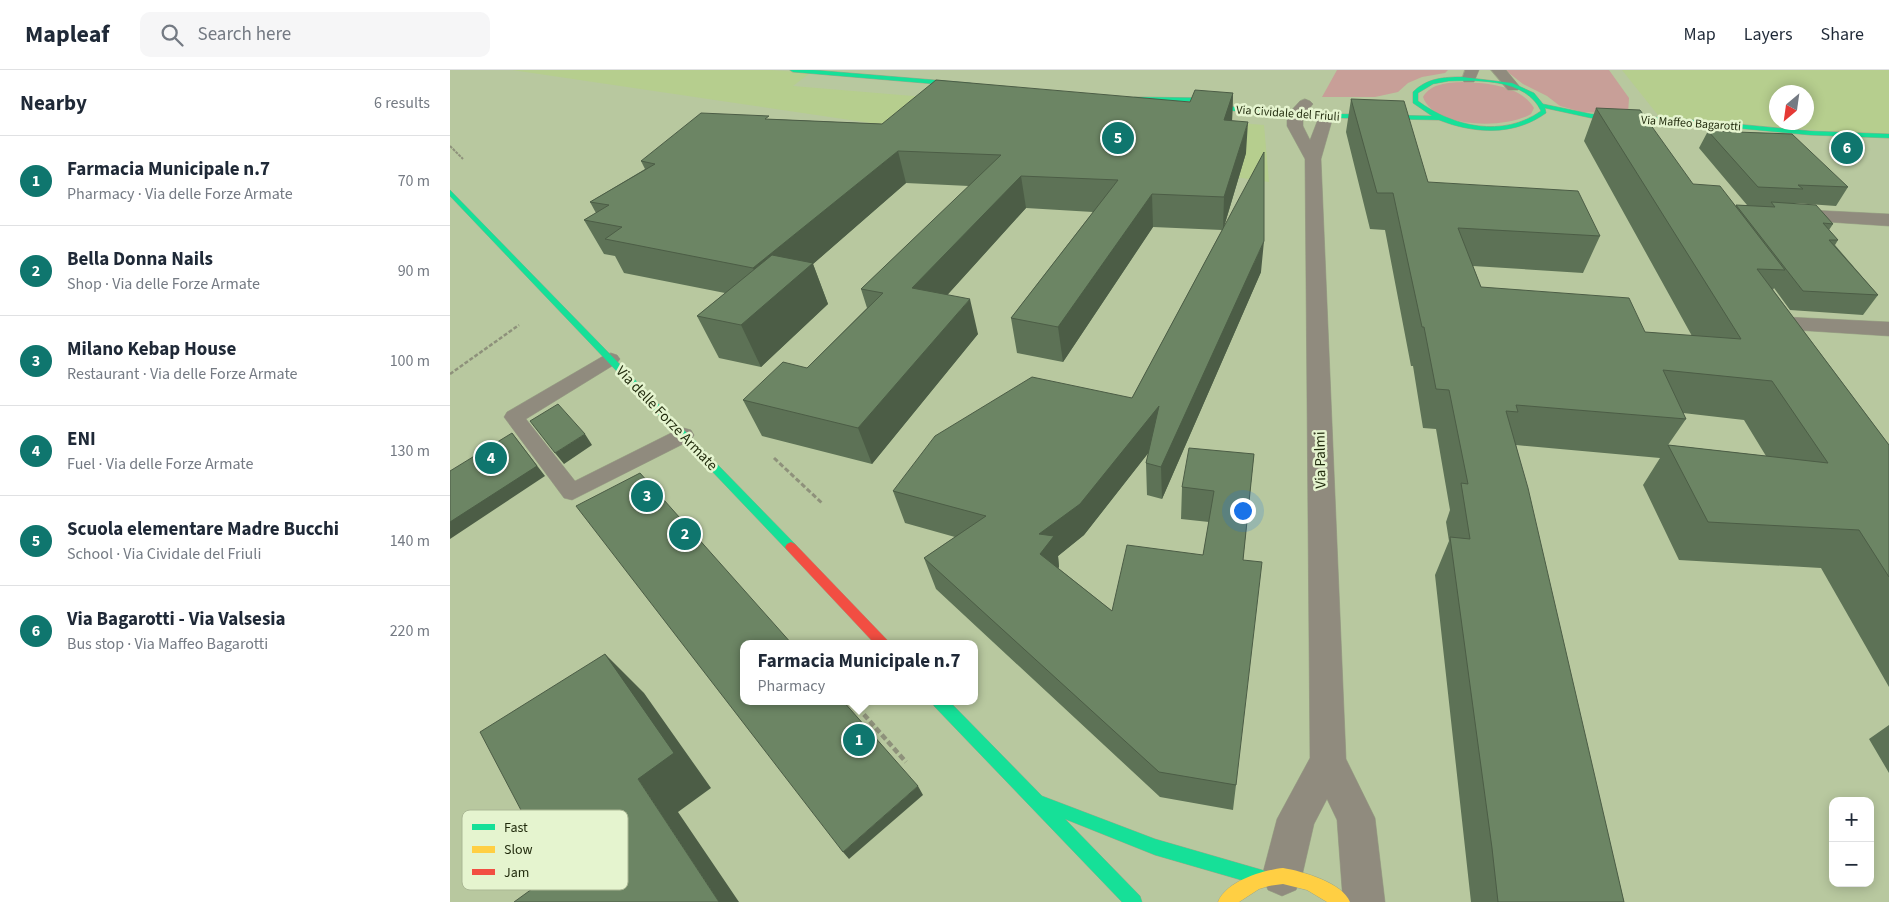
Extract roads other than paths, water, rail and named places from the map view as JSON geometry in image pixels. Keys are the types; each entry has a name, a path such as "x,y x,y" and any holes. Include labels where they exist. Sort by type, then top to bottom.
{"street":[{"path":"792,70 988,86"},
{"path":"1498,70 1513,87"},
{"path":"1400,97 1414,94 1418,89 1430,83 1471,74"},
{"name":"Via Maffeo Bagarotti","path":"1471,74 1513,87 1535,97 1543,106 1591,116 1889,136"},
{"path":"1414,94 1415,102 1420,108 1438,118 1464,126 1490,129 1514,128 1531,123 1542,115 1543,106"},
{"name":"Via Cividale del Friuli","path":"1133,98 1438,118"},
{"name":"Via Palmi","path":"1300,110 1295,126 1313,159"},
{"name":"Via Palmi","path":"1328,110 1313,159 1328,761 1356,818 1364,902"},
{"path":"1531,123 1545,125"},
{"name":"Via Maffeo Bagarotti","path":"1682,133 1810,132"},
{"name":"Via delle Forze Armate","path":"450,192 880,640"},
{"path":"1774,215 1889,220"},
{"path":"1804,348 1782,316 1889,329"},
{"path":"943,705 1134,902"},
{"name":"Via Palmi","path":"1272,877 1296,820 1328,761"},
{"path":"1035,800 1155,847 1272,877 1303,878 1323,888 1342,902"},
{"path":"1226,902 1243,886 1272,877"}],"lane":[{"path":"610,359 514,417 572,492 684,435"}],"place":[{"name":"Scuola elementare Madre Bucchi","path":"1118,138"},
{"name":"Via Bagarotti - Via Valsesia","path":"1847,148"},
{"name":"ENI","path":"491,458"},
{"name":"Milano Kebap House","path":"647,496"},
{"name":"Bella Donna Nails","path":"685,534"},
{"name":"Farmacia Municipale n.7","path":"859,740"}]}
